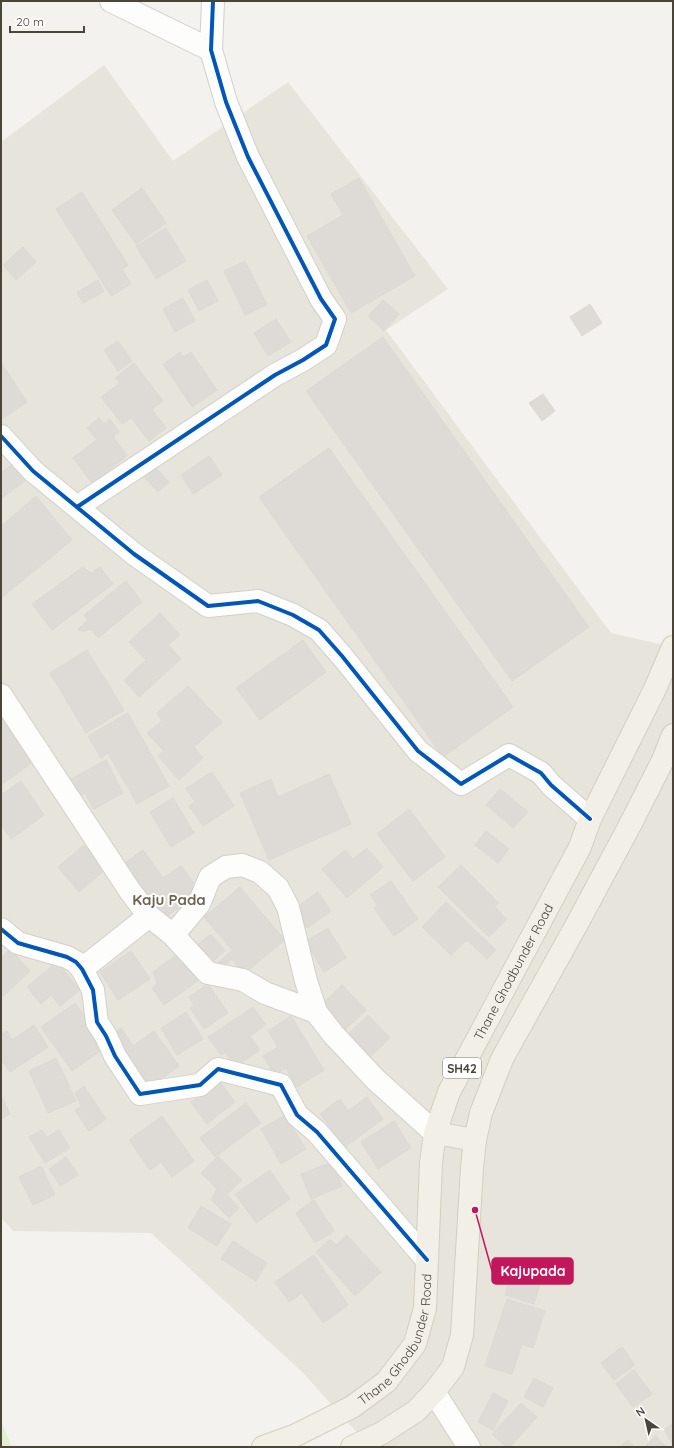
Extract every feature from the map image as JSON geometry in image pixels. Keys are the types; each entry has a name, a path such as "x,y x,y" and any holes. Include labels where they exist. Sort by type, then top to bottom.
{"main road":[{"name":"Thane Ghodbunder Road","path":"263,1447 296,1435 352,1408 386,1382 415,1344 424,1308 431,1163 435,1133 449,1092 580,847 590,819 654,691 673,647"},
{"name":"SH42","path":"352,1447 382,1432 416,1412 434,1392 452,1367 462,1335 472,1168 475,1140 481,1113 502,1059 630,825 673,737"},
{"path":"435,1133 475,1140"}],"street":[{"path":"111,1 210,50"},
{"path":"77,507 275,375 303,360 326,345 335,319 321,298 248,157 226,102 210,50 213,1"},
{"path":"1,436 33,471 134,554 208,606 258,601 293,615 319,630 342,656 418,751 461,784 509,755 540,773 551,785 590,819"},
{"path":"1,695 130,891 149,916 173,935 208,973 243,980 265,993 316,1012"},
{"path":"173,935 199,904 210,878 226,867 242,865 260,872 278,888 288,907 306,981 316,1012 333,1034 375,1079 435,1133"},
{"path":"82,969 149,916"},
{"path":"1,929 18,943 68,956 82,969 92,990 97,1022 106,1036 115,1056 140,1094 200,1085 218,1069 281,1085 297,1115 317,1132 427,1260"},
{"path":"434,1392 469,1447"}],"shaded area":[{"path":"104,65 173,161 288,82 448,289 386,330 611,633 673,647 673,1447 370,1447 302,1372 151,1233 13,1231 1,1217 1,142"}],"green space":[{"path":"1,1421 12,1447 1,1447"}],"building":[{"path":"359,178 415,276 351,313 307,236 343,215 331,194"},
{"path":"142,188 166,223 136,244 112,210"},
{"path":"82,192 128,265 122,269 131,284 111,296 56,209"},
{"path":"166,228 186,261 156,279 136,246"},
{"path":"23,247 36,262 16,280 3,265"},
{"path":"245,261 267,305 245,315 224,271"},
{"path":"98,280 104,292 83,303 77,292"},
{"path":"207,280 218,301 199,311 188,290"},
{"path":"183,298 195,321 175,332 163,309"},
{"path":"383,300 399,314 384,331 368,316"},
{"path":"590,304 602,323 582,336 570,317"},
{"path":"276,319 291,342 268,356 254,333"},
{"path":"383,337 589,627 512,681 306,391"},
{"path":"118,341 132,361 118,371 104,350"},
{"path":"180,352 183,357 191,352 217,390 192,407 163,364"},
{"path":"1,362 27,402 2,419 1,417"},
{"path":"134,363 163,401 152,409 166,428 149,441 131,418 122,424 101,397 120,383 115,378"},
{"path":"543,394 555,411 542,421 529,403"},
{"path":"99,418 104,424 110,419 119,432 113,437 127,456 92,483 73,458 97,440 87,428"},
{"path":"329,448 513,707 443,757 259,497"},
{"path":"209,456 222,475 193,494 181,475"},
{"path":"149,461 169,482 158,492 139,471"},
{"path":"14,463 26,480 2,498 1,473"},
{"path":"36,496 72,540 1,598 1,526"},
{"path":"83,567 91,573 100,567 113,584 52,630 32,604"},
{"path":"126,581 142,602 98,638 91,629 83,632 78,629 88,620 84,615"},
{"path":"160,613 180,635 168,645 181,659 139,697 124,680 146,660 129,642"},
{"path":"303,640 326,672 260,720 236,688"},
{"path":"87,650 124,710 86,733 50,673"},
{"path":"188,686 222,722 194,747 203,758 179,780 158,756 164,751 147,733 162,721 157,713"},
{"path":"128,713 169,786 137,804 108,753 101,758 88,736"},
{"path":"1,718 33,762 1,785"},
{"path":"106,760 123,793 94,809 85,793 78,797 69,780"},
{"path":"212,772 234,806 203,826 189,806 195,802 186,788"},
{"path":"329,774 351,824 269,860 240,793 271,779 278,797"},
{"path":"21,781 44,815 11,839 1,824 1,795"},
{"path":"500,789 528,812 513,828 486,805"},
{"path":"173,798 194,833 171,847 150,812"},
{"path":"409,809 445,857 413,881 377,834"},
{"path":"486,831 509,849 498,863 475,845"},
{"path":"84,845 104,871 79,892 58,867"},
{"path":"367,848 383,867 347,898 322,869 345,850 353,859"},
{"path":"143,850 163,878 181,866 200,892 159,922 119,867"},
{"path":"461,865 499,903 494,906 507,919 489,937 438,887"},
{"path":"391,881 418,919 394,936 374,908 378,906 370,895"},
{"path":"240,887 285,940 244,974 232,959 222,968 218,963 232,950 204,917"},
{"path":"318,892 331,911 307,928 290,903 298,906"},
{"path":"446,902 496,950 487,959 467,940 451,955 422,927"},
{"path":"328,928 346,958 324,972 305,942"},
{"path":"211,934 225,951 210,964 196,946"},
{"path":"10,949 30,971 1,998 1,957"},
{"path":"131,951 150,979 118,1000 100,972"},
{"path":"180,952 199,980 164,1005 152,988 157,984 153,972"},
{"path":"57,962 80,990 60,1006 51,995 41,1004 27,987"},
{"path":"208,984 228,1013 204,1029 190,1008 194,1005 189,997"},
{"path":"342,985 366,1010 344,1031 320,1006"},
{"path":"75,1003 107,1046 72,1071 41,1027"},
{"path":"253,1007 266,1025 250,1036 260,1050 235,1067 225,1052 221,1055 208,1037"},
{"path":"186,1012 203,1039 177,1055 161,1028"},
{"path":"368,1015 390,1038 367,1060 345,1037"},
{"path":"291,1016 324,1070 297,1087 286,1068 275,1075 263,1056 278,1047 268,1031"},
{"path":"34,1025 48,1047 10,1072 1,1059 1,1035 7,1031 12,1040"},
{"path":"121,1028 133,1046 154,1031 179,1066 148,1088 111,1035"},
{"path":"56,1058 76,1101 48,1113 29,1071"},
{"path":"220,1082 235,1102 207,1124 191,1102"},
{"path":"84,1086 106,1119 89,1131 75,1110 81,1106 75,1093"},
{"path":"1,1095 10,1114 1,1119"},
{"path":"367,1097 383,1119 345,1147 320,1114 340,1099 348,1111"},
{"path":"246,1103 261,1123 215,1157 200,1138"},
{"path":"285,1115 306,1149 281,1164 261,1129"},
{"path":"162,1116 194,1161 172,1177 161,1162 150,1170 129,1140"},
{"path":"394,1121 411,1148 378,1169 361,1142"},
{"path":"42,1130 47,1137 59,1130 70,1148 45,1163 29,1137"},
{"path":"218,1156 242,1180 227,1195 239,1208 229,1218 211,1200 217,1189 201,1173"},
{"path":"66,1157 78,1175 60,1186 49,1169"},
{"path":"332,1162 342,1186 311,1199 301,1174"},
{"path":"41,1166 55,1195 33,1205 19,1177"},
{"path":"270,1170 290,1199 256,1223 235,1194"},
{"path":"314,1200 334,1231 315,1243 296,1213"},
{"path":"201,1206 231,1224 217,1246 188,1228"},
{"path":"347,1235 381,1272 355,1296 316,1252 330,1239 336,1245"},
{"path":"233,1241 267,1263 256,1281 221,1259"},
{"path":"314,1255 348,1305 323,1323 302,1293 289,1302 275,1282"},
{"path":"514,1265 543,1274 534,1304 505,1295"},
{"path":"507,1299 545,1311 533,1348 522,1344 512,1374 485,1366"},
{"path":"622,1347 635,1365 614,1380 601,1363"},
{"path":"634,1370 652,1394 633,1407 616,1384"},
{"path":"534,1378 553,1388 543,1407 524,1397"},
{"path":"493,1393 508,1401 493,1430 478,1422"},
{"path":"521,1403 537,1417 510,1447 506,1447 492,1434"},
{"path":"673,1424 673,1445 664,1429"},
{"path":"656,1436 666,1447 644,1447"},
{"path":"628,1440 634,1447 620,1447"}],"cycle path":[{"path":"77,507 275,375 303,360 326,345 335,319 321,299 248,157 226,102 211,50 213,1"},
{"path":"1,436 33,471 134,554 208,606 258,601 293,615 319,630 342,656 418,751 461,784 509,755 541,773 551,785 590,819"},
{"path":"1,929 18,943 67,957 76,962 82,969 93,990 97,1022 106,1036 115,1056 140,1094 200,1085 218,1069 281,1085 297,1115 317,1132 427,1260"}],"place":[{"name":"Kajupada","path":"475,1210"}],"district":[{"name":"Kaju Pada","path":"169,899"}]}
